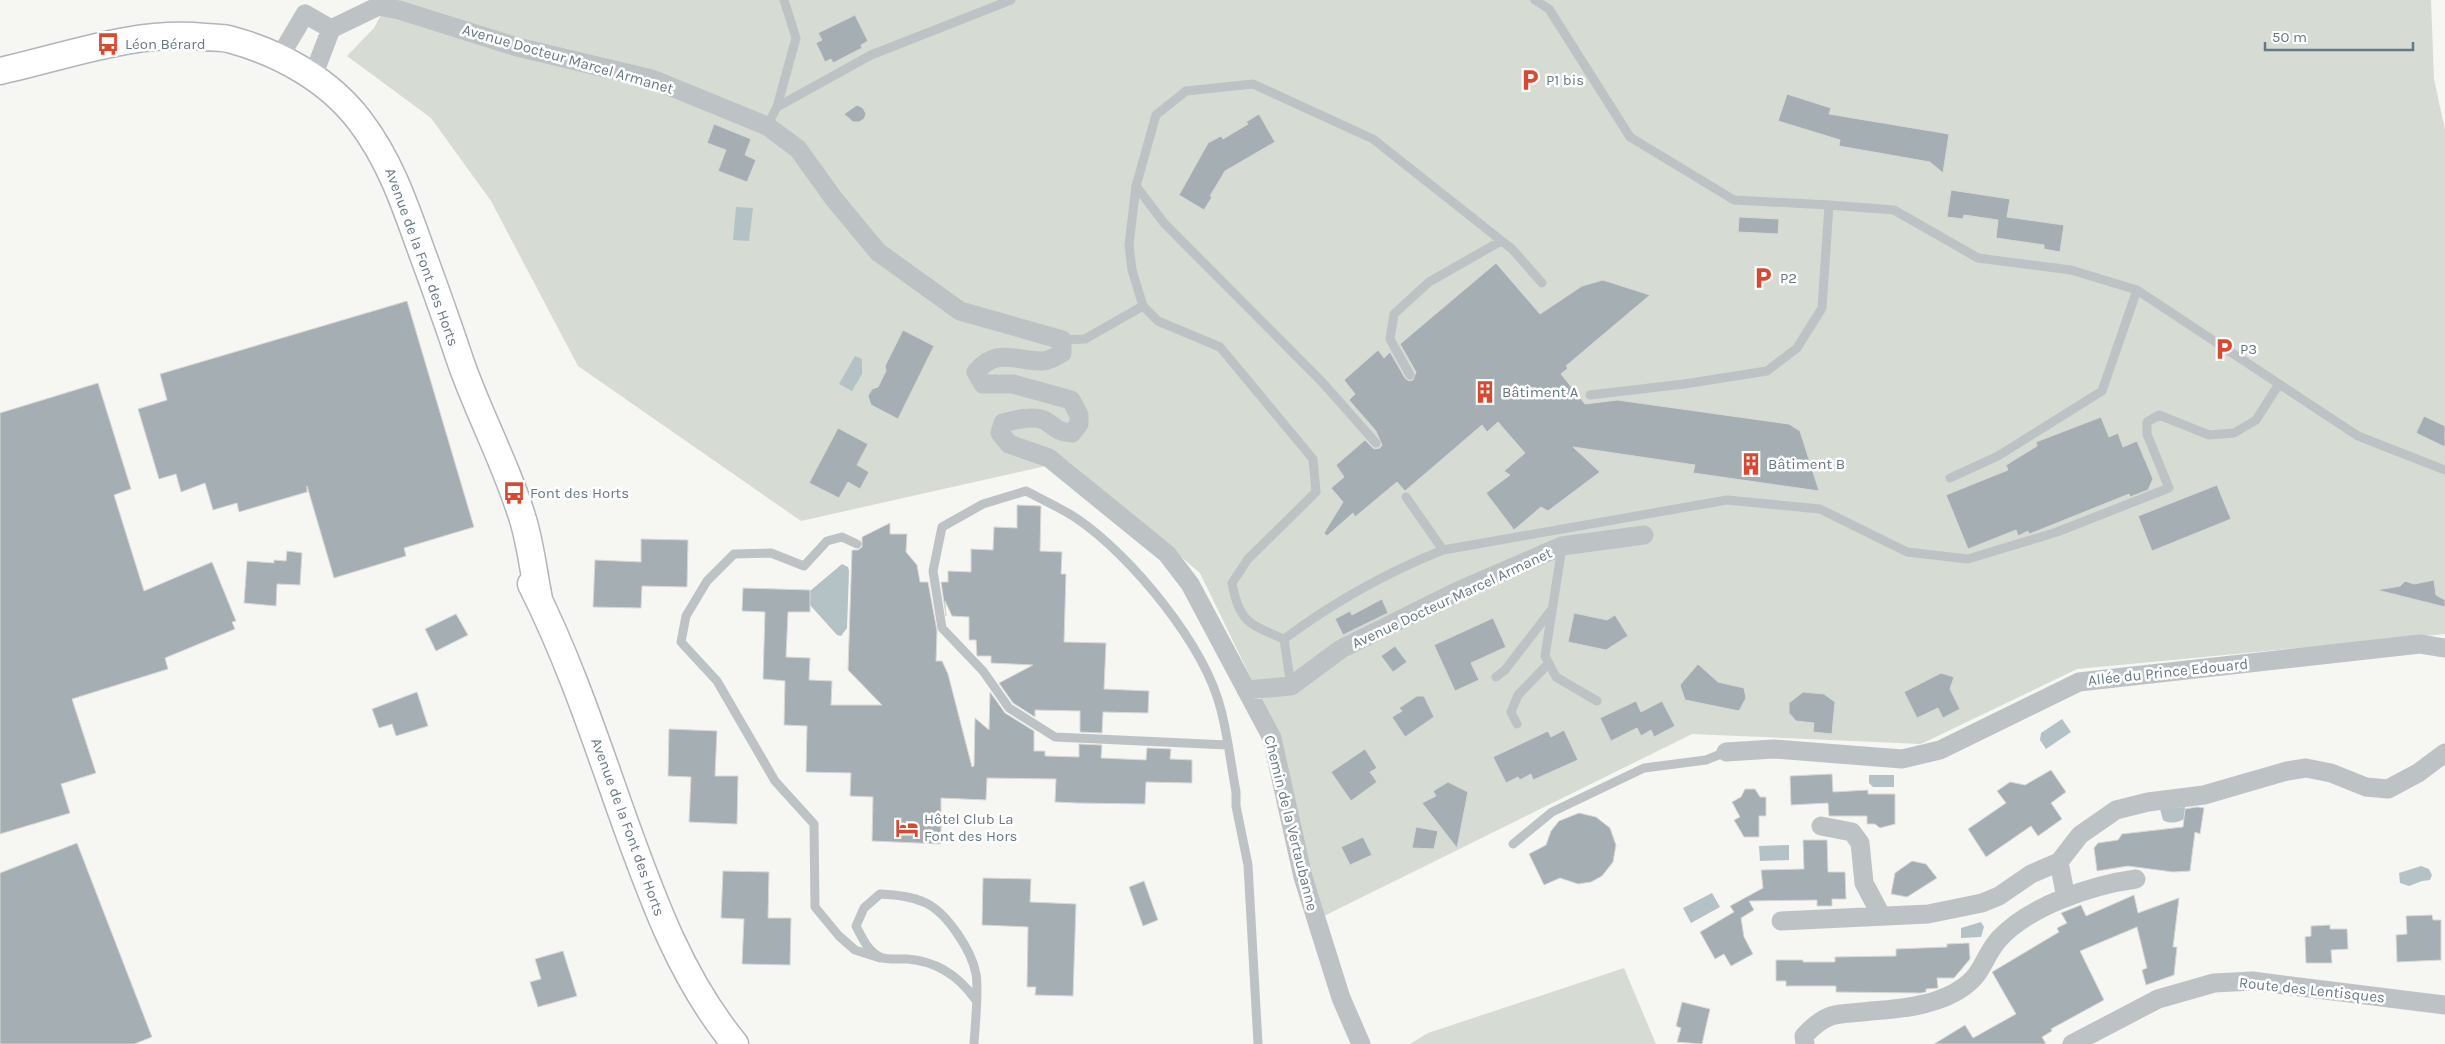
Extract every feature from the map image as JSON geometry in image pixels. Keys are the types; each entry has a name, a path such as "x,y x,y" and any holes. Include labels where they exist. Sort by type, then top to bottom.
{"main road":[{"name":"Avenue de la Font des Horts","path":"0,71 108,44 150,36 181,34 231,39 279,58 313,76 341,98 360,120 383,155 398,186 464,371 525,525 539,599 579,692 663,924 683,968 707,1008 735,1044"}],"street":[{"name":"Avenue Docteur Marcel Armanet","path":"331,28 384,3 399,10 517,47 652,79 767,126 798,149 834,199 878,252 960,311 1062,340"},
{"path":"279,58 303,7 331,28 313,76"},
{"path":"1062,340 1062,353 1046,362 999,356 983,363 976,372 983,384 1013,384 1071,400 1079,414 1080,424 1072,432 1061,432 1042,419 1016,419 1003,423 1000,433 1009,444 1048,458 1166,554 1190,584 1246,690 1291,686"},
{"name":"Avenue Docteur Marcel Armanet","path":"1291,686 1341,649 1458,591 1562,546 1644,535"},
{"name":"Allée du Prince Edouard","path":"1726,752 1774,749 1902,759 1940,750 2078,682 2420,644 2445,648"},
{"name":"Chemin de la Vertaubanne","path":"1246,690 1272,738 1303,877 1341,998 1361,1044"},
{"path":"1781,920 1928,914 1982,903 1999,896 2031,874 2059,862 2080,835 2116,810 2148,802 2204,795 2287,771 2306,768 2331,773 2366,787 2388,789 2418,773 2445,753"},
{"path":"1822,826 1852,832 1860,843 1864,883 1882,915"},
{"path":"2059,862 2066,898"},
{"path":"1805,1044 1804,1036 1815,1024 1833,1015 1918,1006 1953,994 1976,978 1998,940 2022,918 2066,898 2111,882 2136,879"},
{"name":"Route des Lentisques","path":"2072,1044 2158,999 2214,983 2252,981 2445,1005"}],"lane":[{"path":"767,126 777,107 796,38 784,0"},
{"path":"777,107 871,55 1011,0"},
{"path":"1535,0 1549,9 1630,136 1734,200 1894,210 1978,258 2071,270 2137,290 2358,436 2445,470"},
{"path":"1284,639 1249,624 1235,600 1232,583 1248,559 1316,492 1314,459 1220,346 1158,320 1143,306 1132,270 1129,245 1136,186 1156,115 1186,91 1252,84 1373,139 1512,249 1542,282"},
{"path":"1136,186 1164,223 1323,383 1376,443"},
{"path":"1590,395 1684,384 1768,371 1797,348 1822,308 1829,205"},
{"path":"1410,375 1390,339 1394,314 1429,282 1501,241"},
{"path":"1950,478 1998,456 2102,391 2137,290"},
{"path":"1062,340 1085,339 1143,306"},
{"path":"1284,639 1325,609 1408,564 1444,550 1726,500 1820,509 1907,552 1968,558 2057,532 2169,488 2147,434 2147,422 2159,414 2209,435 2234,433 2256,420 2279,384"},
{"path":"1227,745 1055,737 1009,708 984,671 942,628 933,571 942,527 983,504 1026,491 1077,518 1132,566 1177,622 1207,673 1221,709 1248,865 1258,1044"},
{"path":"1406,497 1444,550"},
{"path":"857,544 842,537 827,541 804,566 771,553 734,554 707,582 686,616 681,642 717,681 775,781 814,824 815,907 839,936 855,950 880,958 916,960 939,967 963,982 975,999"},
{"path":"1562,546 1545,656 1556,677 1597,701"},
{"path":"1496,677 1505,670 1554,607"},
{"path":"1284,639 1291,686"},
{"path":"1517,724 1511,712 1518,695 1549,663"},
{"path":"1513,844 1552,812 1644,768 1706,760 1726,752"},
{"path":"880,958 864,943 856,926 864,908 880,894 902,895 927,904 954,928 968,950 976,975 974,1044"}],"shaded area":[{"path":"389,0 2431,0 2434,79 2445,130 2445,634 2077,669 1921,744 1692,734 1320,918 1279,736 1200,573 1068,461 801,521 578,366 491,201 431,118 347,56 374,28"},
{"path":"736,207 753,208 749,241 733,240"},
{"path":"855,356 862,359 862,374 852,391 839,384"},
{"path":"842,564 848,567 849,571 847,628 841,636 837,635 810,605 810,591"},
{"path":"2062,719 2071,732 2046,749 2040,740 2041,733"},
{"path":"1869,775 1894,775 1894,787 1873,787 1869,783"},
{"path":"2185,807 2184,819 2174,822 2163,820 2160,809"},
{"path":"1789,845 1789,860 1760,861 1759,846"},
{"path":"2421,866 2429,869 2432,875 2430,880 2409,886 2400,883 2399,873"},
{"path":"1712,893 1720,907 1691,923 1683,908"},
{"path":"1981,922 1984,927 1981,937 1961,938 1961,928"},
{"path":"1624,968 1656,1044 1410,1044 1428,1033"}],"building":[{"path":"855,15 868,41 861,45 862,48 833,63 831,59 825,62 816,43 822,40 818,33"},
{"path":"1787,94 1831,108 1829,114 1949,134 1943,173 1930,162 1839,146 1840,140 1778,121"},
{"path":"857,105 863,108 866,114 864,119 859,122 853,122 844,114"},
{"path":"1259,114 1275,142 1225,171 1204,210 1179,195 1208,143 1221,136 1223,139 1248,124 1246,122"},
{"path":"714,124 751,139 745,155 756,160 747,182 718,171 726,150 707,143"},
{"path":"1951,190 2010,199 2007,217 2064,225 2060,252 2044,249 2044,245 1996,238 1998,220 1964,215 1963,219 1947,217"},
{"path":"1739,217 1779,219 1778,234 1738,232"},
{"path":"1496,263 1540,314 1582,286 1603,280 1650,295 1566,366 1568,368 1561,374 1585,404 1617,400 1789,424 1800,431 1819,491 1693,473 1695,465 1573,447 1600,472 1548,511 1541,507 1514,530 1486,493 1510,475 1504,471 1525,453 1498,422 1487,432 1482,425 1405,491 1397,482 1355,517 1353,513 1327,536 1324,533 1343,502 1331,488 1344,477 1336,465 1365,440 1374,449 1380,448 1382,445 1376,431 1349,400 1355,394 1344,380 1378,350 1384,358 1390,352 1405,378 1409,381 1413,380 1416,372 1400,344"},
{"path":"407,301 474,527 404,548 406,556 334,578 307,486 307,492 239,512 237,503 213,510 205,483 181,492 176,474 159,479 138,409 167,400 160,374"},
{"path":"903,330 934,346 898,419 871,405 868,396 872,389 878,387 886,371 885,366"},
{"path":"98,383 131,489 114,495 144,591 212,562 236,621 232,622 235,629 165,658 168,669 72,699 96,773 61,784 70,813 0,834 0,413"},
{"path":"2424,416 2445,426 2445,447 2416,433"},
{"path":"2101,417 2109,437 2118,433 2123,447 2137,441 2153,479 2148,490 2130,497 2129,494 2029,534 2028,531 2018,536 2016,530 1968,549 1946,495 2008,470 2006,465 2037,446 2036,442"},
{"path":"838,428 868,444 857,465 869,472 860,489 848,482 839,498 809,483"},
{"path":"2217,485 2231,519 2152,551 2138,516"},
{"path":"1017,505 1041,506 1040,551 1062,552 1061,574 1066,574 1064,642 1106,643 1104,689 1149,691 1148,713 1103,712 1102,733 1080,732 1080,711 1035,710 1035,717 1013,703 999,683 1033,665 991,663 991,656 977,656 976,640 969,640 969,617 952,616 945,601 946,616 941,582 948,582 948,571 971,572 971,549 993,550 994,527 1017,528"},
{"path":"890,523 890,534 907,534 906,552 917,565 920,582 928,582 937,631 936,661 942,661 948,674 972,767 974,766 975,718 989,730 990,692 1005,713 1034,731 1034,751 1045,751 1045,756 1079,757 1079,744 1102,745 1101,758 1146,760 1147,748 1171,749 1170,759 1192,760 1192,783 1146,782 1145,804 1077,803 1055,802 1056,779 987,778 986,800 941,798 941,844 872,841 873,797 850,796 851,773 806,772 807,726 784,725 785,681 763,679 765,612 742,611 743,588 810,590 810,612 788,612 786,657 810,658 809,680 832,681 831,705 882,705 848,670 852,550 858,550 862,547 862,537"},
{"path":"641,539 688,540 687,587 642,586 641,608 593,607 595,560 641,562"},
{"path":"287,551 302,553 300,585 277,584 276,606 244,603 247,561 274,563 274,560 286,561"},
{"path":"2434,580 2436,595 2445,600 2445,607 2377,590 2400,586 2405,581 2414,584"},
{"path":"1382,599 1388,613 1343,635 1335,619 1350,611 1352,615"},
{"path":"1574,613 1607,620 1615,615 1628,636 1606,650 1568,642"},
{"path":"456,614 468,635 436,651 425,629"},
{"path":"1493,618 1506,647 1471,663 1479,680 1455,691 1434,645"},
{"path":"1395,646 1407,662 1393,672 1381,656"},
{"path":"1698,664 1718,682 1744,688 1746,698 1739,711 1685,700 1680,685"},
{"path":"1941,673 1954,677 1950,689 1960,709 1943,718 1938,708 1917,718 1904,692"},
{"path":"417,692 428,726 396,736 392,724 379,728 372,709"},
{"path":"1803,692 1824,694 1835,702 1832,734 1813,732 1814,723 1796,721 1789,713 1789,703"},
{"path":"1417,696 1424,696 1434,717 1405,737 1392,717 1402,711 1399,708"},
{"path":"1636,701 1641,712 1662,701 1675,726 1654,737 1651,730 1641,736 1637,728 1611,741 1600,718"},
{"path":"669,729 717,731 715,776 738,776 737,824 689,822 691,777 668,776"},
{"path":"1564,730 1578,760 1533,780 1531,774 1520,780 1518,777 1506,783 1493,757 1548,731 1551,737"},
{"path":"1365,749 1377,768 1370,772 1377,782 1351,801 1331,772"},
{"path":"2051,770 2066,792 2051,803 2062,819 2038,836 2031,826 1986,857 1968,829 2006,803 1997,791 2010,782 2025,785"},
{"path":"1832,774 1833,792 1868,790 1868,794 1895,794 1895,824 1880,828 1875,824 1867,824 1867,816 1829,816 1828,803 1791,805 1790,776"},
{"path":"1448,782 1468,792 1457,848 1422,803 1436,796 1433,791"},
{"path":"1745,789 1755,789 1760,797 1766,797 1766,816 1759,816 1759,837 1744,837 1734,820 1740,817 1732,802 1741,797"},
{"path":"2204,808 2200,834 2195,832 2190,871 2173,872 2128,866 2097,871 2094,848 2098,843 2118,840 2122,834 2183,827 2185,809"},
{"path":"1579,813 1596,817 1610,828 1616,845 1613,862 1602,876 1591,882 1578,884 1560,878 1544,885 1529,854 1546,845 1551,831 1559,821"},
{"path":"1416,827 1438,831 1434,849 1412,848"},
{"path":"1363,837 1372,855 1350,865 1341,847"},
{"path":"1803,840 1827,840 1828,872 1845,872 1846,899 1832,899 1832,906 1817,906 1817,900 1749,901 1754,910 1741,918 1744,937 1753,954 1731,966 1724,954 1715,959 1700,932 1734,912 1730,906 1763,888 1761,870 1804,869"},
{"path":"77,843 152,1037 134,1044 0,1044 0,873"},
{"path":"1912,861 1926,864 1937,878 1907,897 1891,894 1895,873"},
{"path":"723,871 769,872 768,918 791,918 790,965 742,964 744,919 721,918"},
{"path":"983,878 1031,879 1030,902 1076,904 1073,996 1035,995 1036,987 1027,987 1028,927 982,925"},
{"path":"1144,881 1158,920 1143,926 1129,887"},
{"path":"2134,895 2138,913 2179,898 2173,947 2177,947 2174,975 2146,985 2142,970 2147,968 2137,927 2080,951 2104,1000 2051,1029 2052,1031 2042,1037 2046,1044 1934,1044 1965,1025 1973,1038 2016,1014 1992,972 2059,932 2057,928 2067,923 2061,913 2081,905 2086,916"},
{"path":"2432,915 2433,920 2441,920 2441,960 2397,962 2396,935 2407,934 2406,916"},
{"path":"2330,925 2330,929 2347,929 2348,949 2331,950 2332,963 2306,963 2305,937 2311,936 2311,926"},
{"path":"1969,943 1970,959 1954,978 1937,978 1938,988 1926,989 1926,992 1921,993 1836,992 1836,986 1786,986 1786,981 1776,981 1776,960 1835,962 1835,957 1896,956 1896,949 1947,947 1947,944"},
{"path":"563,951 577,996 538,1007 530,982 541,979 535,959"},
{"path":"1682,1002 1710,1009 1702,1044 1677,1042 1681,1028 1676,1026"}],"place":[{"name":"Léon Bérard","path":"108,44"},
{"name":"P1 bis","path":"1530,80"},
{"name":"P2","path":"1763,278"},
{"name":"P3","path":"2224,349"},
{"name":"Bâtiment A","path":"1485,392"},
{"name":"Bâtiment B","path":"1751,464"},
{"name":"Font des Horts","path":"514,493"},
{"name":"Hôtel Club La Font des Hors","path":"907,828"}]}
